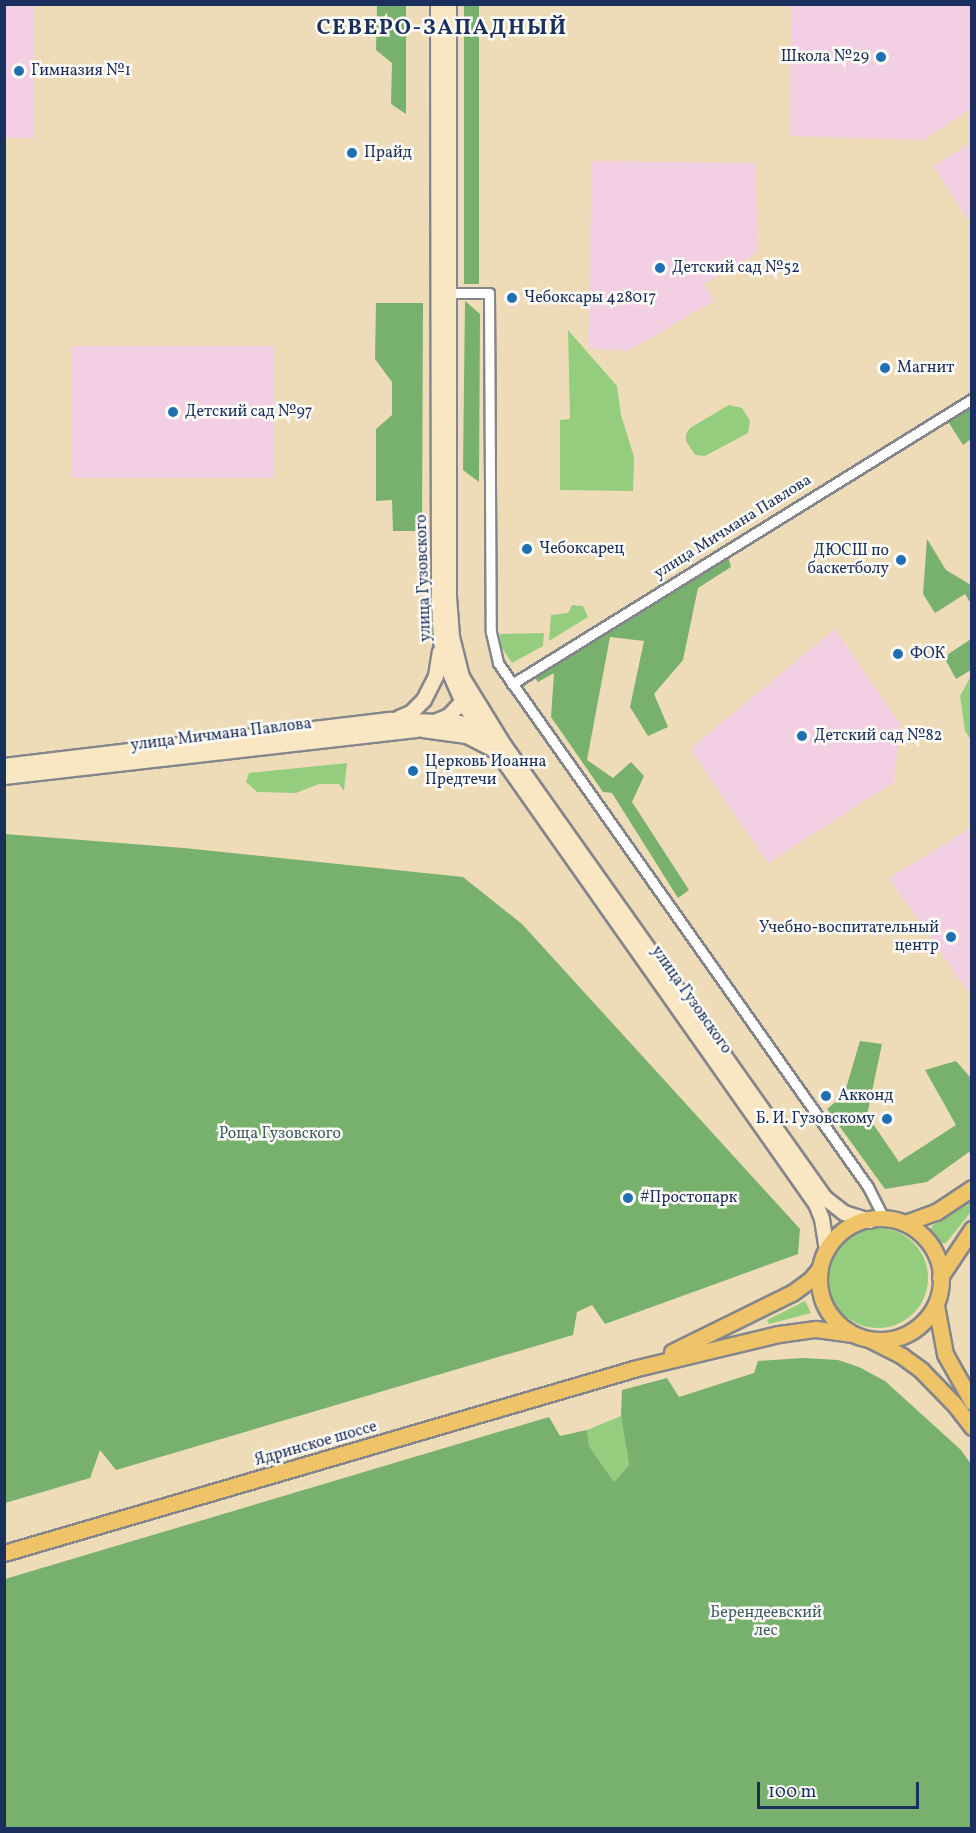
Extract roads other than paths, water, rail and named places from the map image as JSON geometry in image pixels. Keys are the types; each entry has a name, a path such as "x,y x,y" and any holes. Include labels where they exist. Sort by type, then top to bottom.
{"main road":[{"name":"улица Гузовского","path":"438,4 444,183"},
{"name":"улица Гузовского","path":"449,4 444,183 444,551 441,642 453,682 816,1204 822,1219 827,1249"},
{"name":"улица Гузовского","path":"444,551 456,657 466,698 484,732"},
{"path":"391,720 411,713 424,700 436,676 441,642"},
{"path":"440,721 466,698"},
{"name":"улица Мичмана Павлова","path":"369,728 391,720 460,723 484,732 501,748"},
{"name":"улица Мичмана Павлова","path":"4,777 22,770 369,728 416,730 440,721"},
{"path":"416,730 467,736 501,748"},
{"name":"улица Гузовского","path":"501,748 825,1198 844,1213 878,1220"},
{"name":"улица Мичмана Павлова","path":"4,766 22,770"},
{"path":"905,1223 936,1212 972,1188"},
{"path":"972,1402 945,1353 938,1330 936,1305 940,1277 932,1248 915,1229 905,1223 878,1220 848,1227 827,1249 820,1269 820,1293 827,1312 834,1321 859,1336 885,1346 921,1370 949,1398 972,1427"},
{"path":"940,1277 972,1229"},
{"name":"Ядринское шоссе","path":"637,1368 792,1293 820,1269"},
{"path":"859,1336 905,1334 923,1323 936,1305"},
{"name":"Ядринское шоссе","path":"4,1553 637,1368 778,1334 816,1329 859,1336"}],"street":[{"path":"444,293 489,294 493,652 512,684 868,1187 878,1220"},
{"name":"улица Мичмана Павлова","path":"512,684 972,399"}],"place":[{"name":"Школа №29","path":"881,57"},
{"name":"Гимназия №1","path":"19,71"},
{"name":"Прайд","path":"352,153"},
{"name":"Детский сад №52","path":"660,268"},
{"name":"Чебоксары 428017","path":"512,298"},
{"name":"Магнит","path":"885,368"},
{"name":"Детский сад №97","path":"173,412"},
{"name":"Чебоксарец","path":"527,549"},
{"name":"ДЮСШ по баскетболу","path":"901,560"},
{"name":"ФОК","path":"898,654"},
{"name":"Детский сад №82","path":"802,736"},
{"name":"Церковь Иоанна Предтечи","path":"413,771"},
{"name":"Учебно-воспитательный центр","path":"951,937"},
{"name":"Акконд","path":"826,1096"},
{"name":"Б. И. Гузовскому","path":"887,1119"},
{"name":"#Простопарк","path":"628,1198"}],"district":[{"name":"СЕВЕРО-ЗАПАДНЫЙ","path":"442,29"}],"park label":[{"name":"Роща Гузовского","path":"280,1134"},
{"name":"Берендеевский лес","path":"766,1622"}]}
